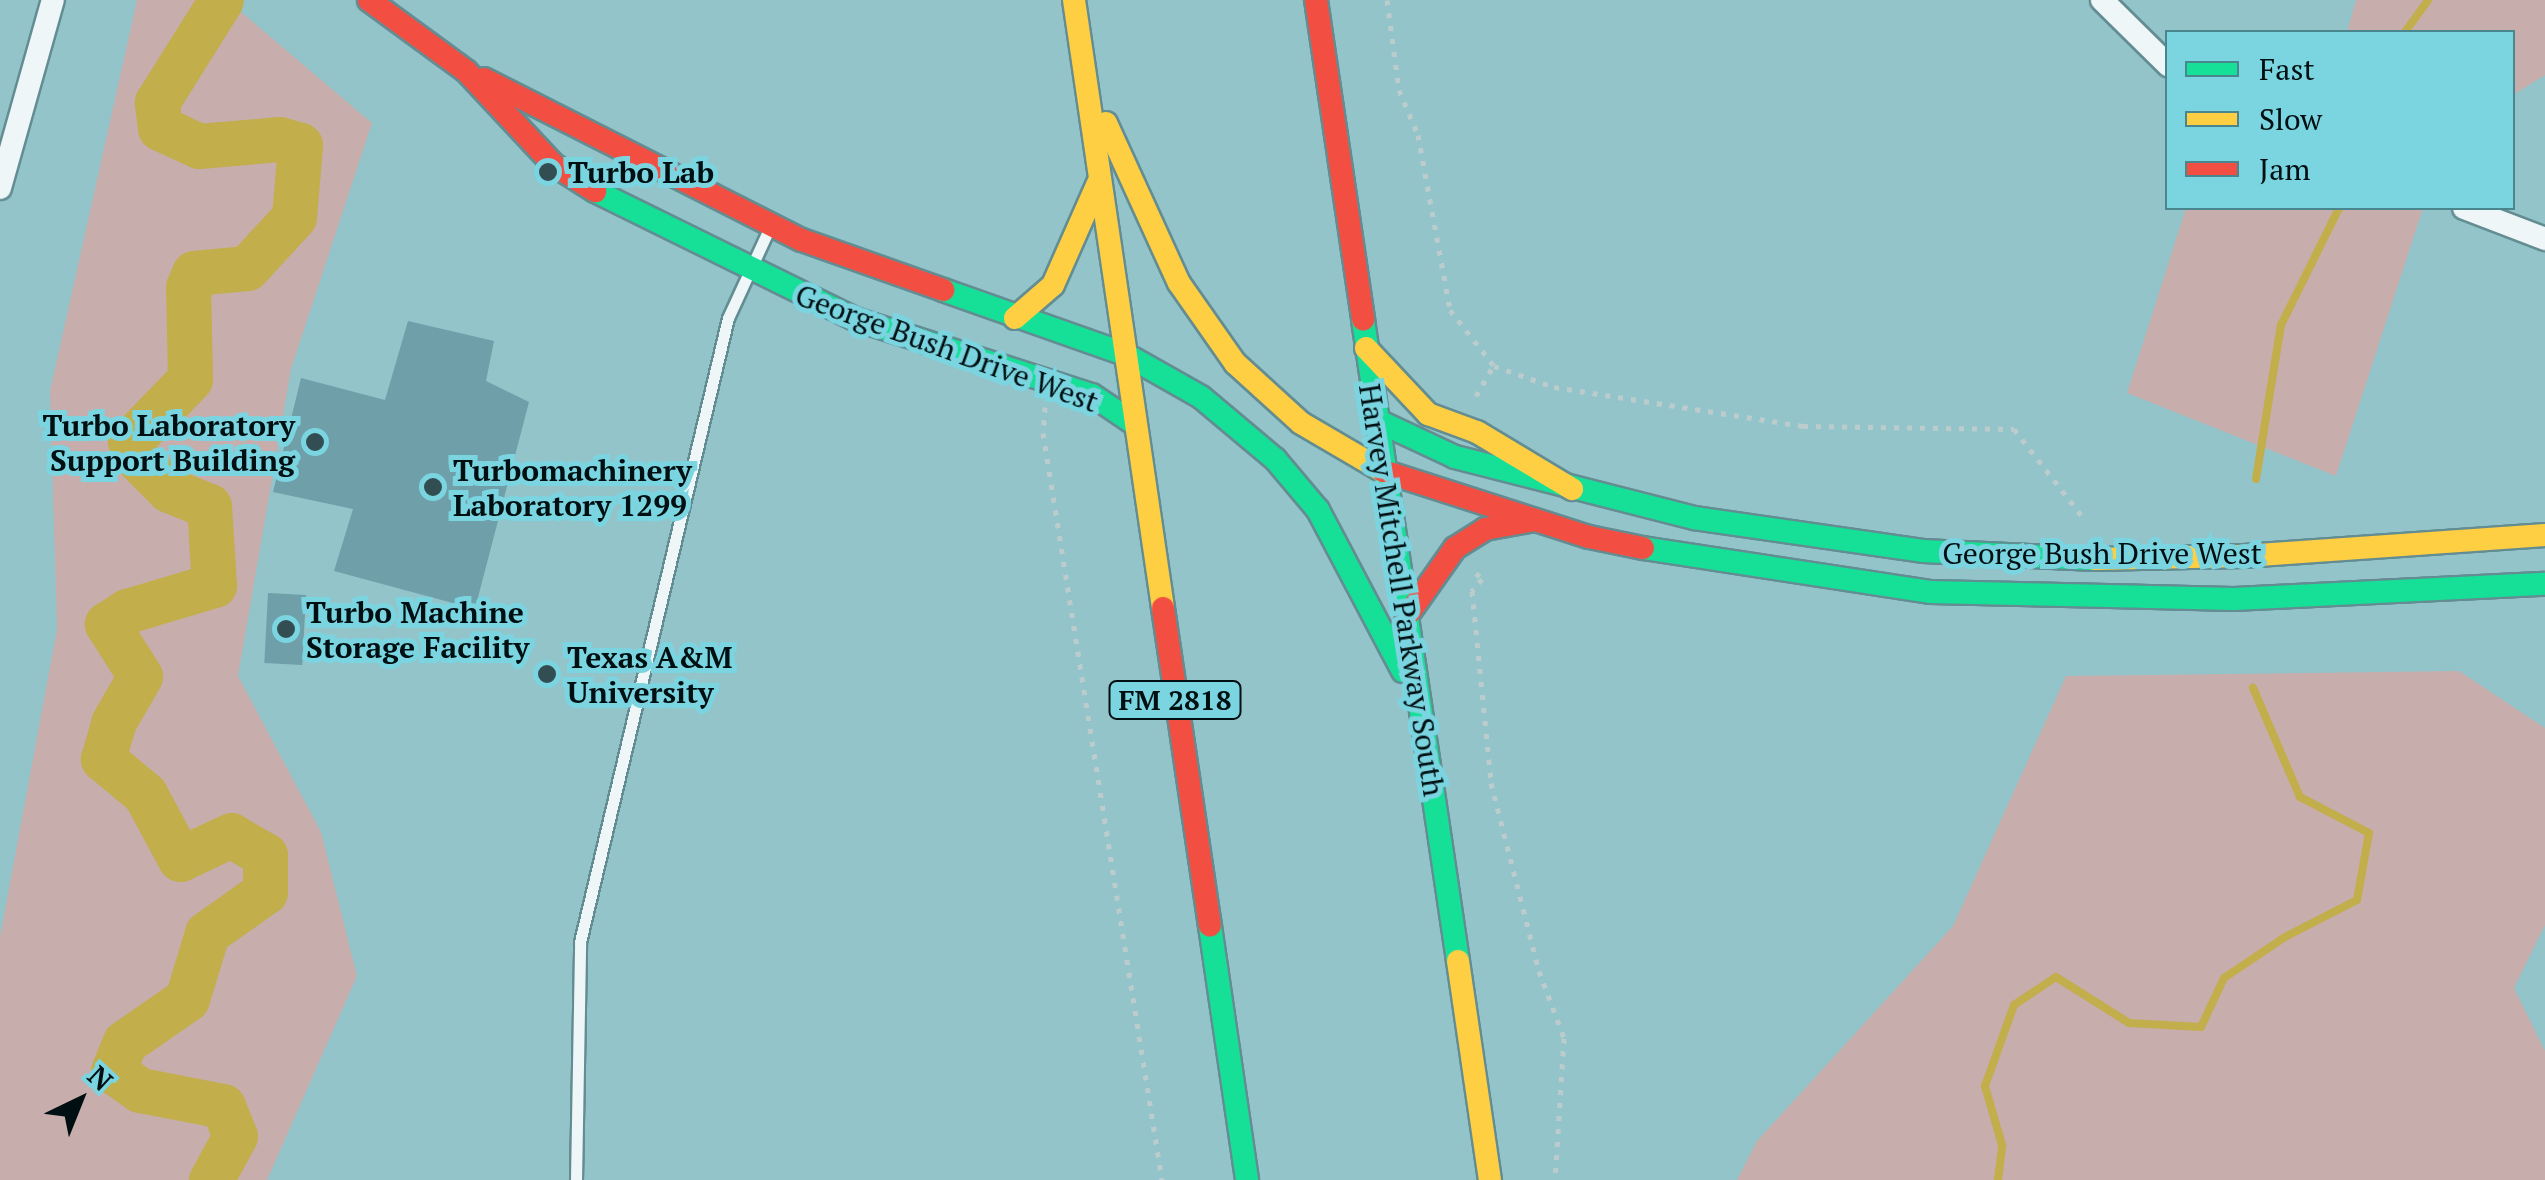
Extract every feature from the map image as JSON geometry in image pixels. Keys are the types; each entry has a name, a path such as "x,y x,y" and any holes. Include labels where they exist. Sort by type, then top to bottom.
{"main road":[{"name":"George Bush Drive West","path":"369,0 466,71 770,225 1015,318 1125,354 1201,397 1239,427 1318,510 1420,708"},
{"name":"FM 2818","path":"1074,0 1246,1180"},
{"name":"Harvey Mitchell Parkway South","path":"1316,0 1485,1173"},
{"name":"George Bush Drive West","path":"466,71 554,165 633,215 855,319 1092,396 1135,424"},
{"name":"George Bush Drive West","path":"1085,78 1179,283 1235,363 1301,424 1383,471 1589,537 1802,577 2000,597 2234,600 2545,584"},
{"path":"1015,318 1053,286 1100,178"},
{"path":"1366,348 1428,414 1477,432 1572,489"},
{"name":"George Bush Drive West","path":"1376,420 1442,452 1572,489 1798,536 2049,558 2244,556 2545,536"},
{"path":"1407,616 1456,548 1486,529 1535,520"},
{"path":"1232,1080 1271,1172"}],"street":[{"path":"0,188 53,0"},
{"path":"2102,0 2165,63"},
{"path":"2469,210 2545,239"}],"lane":[{"path":"576,1180 580,942 728,318 770,225"}],"path":[{"path":"1387,0 1399,90 1418,134 1450,310 1494,366 1554,386 1803,426 2014,430 2082,516"},
{"path":"1474,401 1494,366"},
{"path":"1052,382 1043,433 1162,1180"},
{"path":"1471,567 1482,578 1472,592 1491,783 1539,971 1564,1038 1555,1180"}],"shaded area":[{"path":"137,0 227,0 372,123 291,369 238,676 321,832 357,976 267,1180 0,1180 0,937 57,629 50,391"},
{"path":"2356,0 2545,0 2545,75 2515,94 2515,30 2348,30"},
{"path":"2185,210 2422,210 2336,476 2127,393"},
{"path":"2459,671 2545,728 2545,925 2514,988 2545,1051 2545,1180 1737,1180 1757,1141 1953,926 2066,676"}],"building":[{"name":"Turbomachinery Laboratory 1299","path":"408,321 494,341 486,381 529,402 475,609 334,571 353,509 273,492 301,378 385,400"},
{"name":"Turbo Machine Storage Facility","path":"268,593 306,595 302,665 264,663"}],"waterway":[{"path":"211,1180 235,1136 223,1106 140,1090 113,1071 125,1042 187,999 207,933 265,892 265,855 231,835 180,859 145,794 103,759 113,723 140,676 107,624 127,611 214,585 209,506 169,490 135,456 130,441 190,379 188,287 194,273 247,268 294,217 300,145 279,139 199,146 160,128 157,102 221,0"},
{"path":"2406,30 2428,0"},
{"path":"2256,479 2281,325 2338,210"},
{"path":"1998,1180 2002,1145 1985,1086 2014,1005 2056,977 2129,1023 2201,1027 2224,978 2285,937 2357,900 2369,833 2300,797 2253,688"}],"traffic: fast":[{"path":"595,191 855,319 1092,395 1135,424"},
{"path":"943,290 1125,354"},
{"path":"1363,320 1458,961"},
{"path":"1125,354 1201,397 1275,459 1318,510 1403,671"},
{"path":"1376,420 1455,457 1694,518 1923,551 2094,559"},
{"path":"1643,548 1930,592 2234,599 2545,584"},
{"path":"1210,926 1247,1180"}],"traffic: slow":[{"path":"1074,0 1163,608"},
{"path":"1106,123 1179,283 1235,363 1301,423 1383,471"},
{"path":"1015,318 1053,285 1098,183"},
{"path":"1366,348 1428,414 1477,432 1572,489"},
{"path":"2094,559 2244,556 2545,535"},
{"path":"1458,961 1490,1180"}],"traffic: jam":[{"path":"369,0 466,71 554,165 595,191"},
{"path":"1316,0 1363,320"},
{"path":"484,79 802,240 943,290"},
{"path":"1383,471 1589,537 1643,548"},
{"path":"1407,616 1455,548 1485,529 1535,520"},
{"path":"1163,608 1210,926"}],"place":[{"name":"Turbo Lab","path":"548,172"},
{"name":"Turbo Laboratory Support Building","path":"315,442"},
{"name":"Turbomachinery Laboratory 1299","path":"433,487"},
{"name":"Turbo Machine Storage Facility","path":"286,629"},
{"name":"Texas A&M University","path":"547,674"}]}
